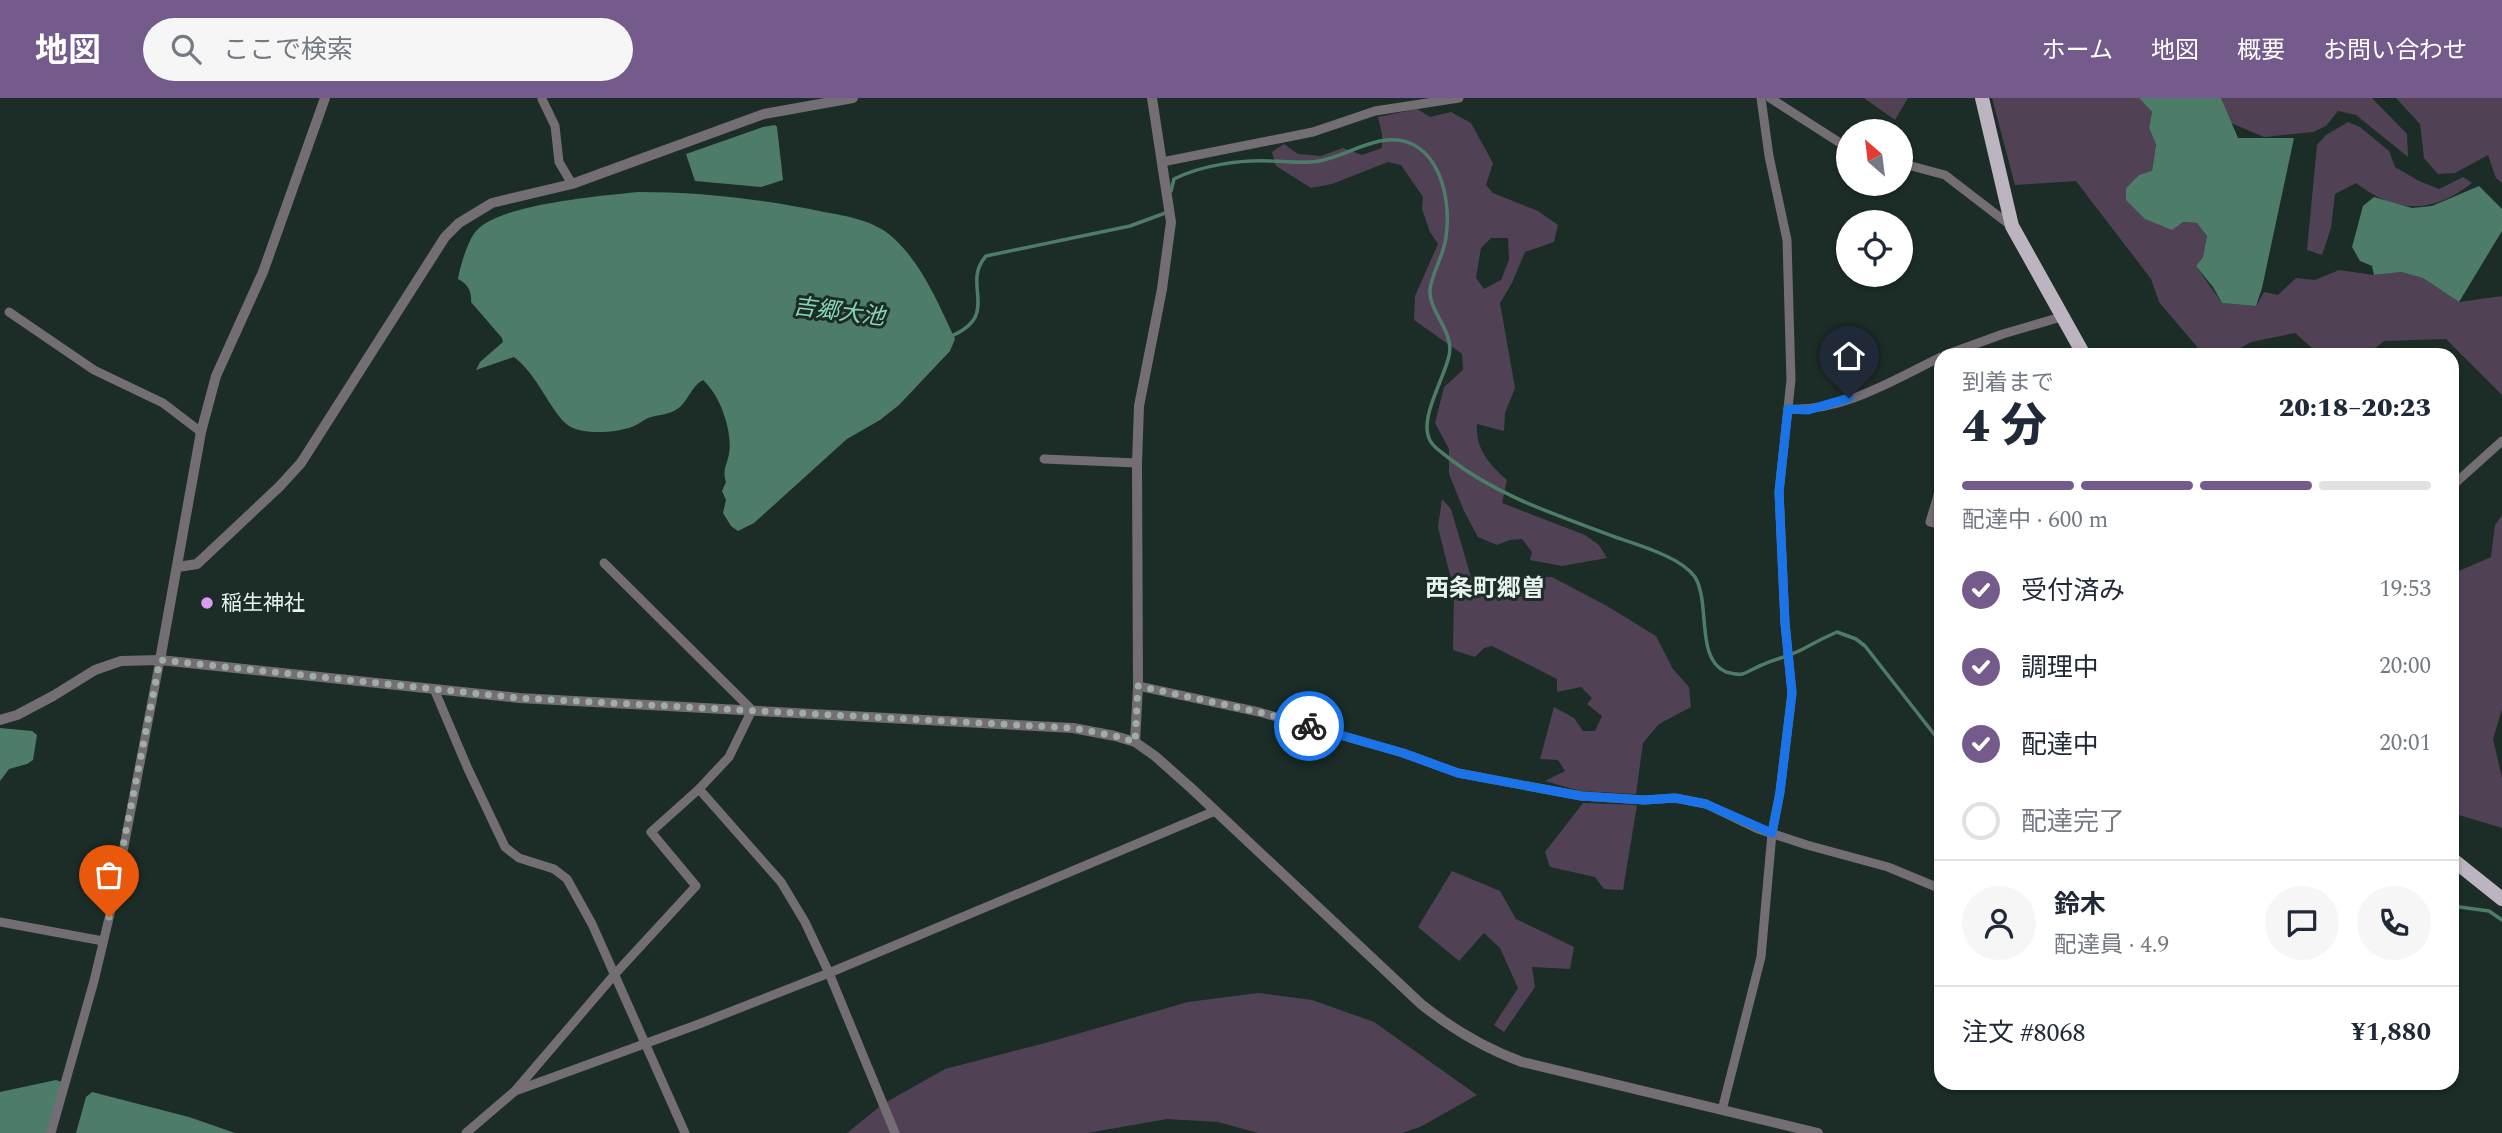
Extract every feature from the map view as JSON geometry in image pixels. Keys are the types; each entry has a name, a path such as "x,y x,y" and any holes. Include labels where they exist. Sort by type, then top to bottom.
{"main road":[{"path":"1982,98 2012,226 2080,348"},
{"path":"2459,865 2502,900"}],"street":[{"path":"51,1133 116,893 201,432 216,376 262,272 325,98"},
{"path":"178,567 197,564 279,487 300,463 445,237 459,223 492,203 572,184 764,114 853,98"},
{"path":"1135,742 1138,686 1139,406 1162,289 1171,222 1152,98"},
{"path":"1162,162 1313,132 1375,111 1459,98"},
{"path":"1722,1110 1761,957 1772,833 1780,792 1792,693 1779,492 1791,380 1787,240 1769,156 1761,98"},
{"path":"1770,98 1836,140"},
{"path":"542,99 555,126 559,162 572,184"},
{"path":"1913,166 1945,175 2012,226"},
{"path":"9,312 94,370 163,402 201,432"},
{"path":"1965,348 2061,317"},
{"path":"1788,409 1808,410 1870,393 1934,361"},
{"path":"2459,480 2502,441"},
{"path":"1044,459 1137,463"},
{"path":"1934,509 1930,522 1934,523"},
{"path":"604,562 752,710"},
{"path":"0,720 17,715 94,670 121,661 160,660 519,698 1073,728 1115,736 1135,742 1155,756 1452,1029 1494,1052 1522,1062 1818,1133"},
{"path":"1138,686 1259,712 1403,753 1458,773 1581,796 1644,800 1675,798 1706,804 1772,833 1888,867 1934,886"},
{"path":"435,689 499,839 519,858 554,869 567,879 592,924 685,1133"},
{"path":"466,1133 515,1091 615,974 696,887 651,832 699,789 729,757 752,710"},
{"path":"699,789 781,882 805,922 895,1133"},
{"path":"515,1091 829,973 1215,811"},
{"path":"0,922 103,941"}],"shaded area":[{"path":"1864,98 1908,98 1894,119"},
{"path":"1992,98 2139,98 2152,112 2149,128 2156,143 2152,171 2183,222 2197,223 2207,236 2203,257 2196,266 2222,303 2256,306 2264,292 2278,295 2296,278 2315,280 2339,270 2374,275 2401,272 2423,278 2459,302 2502,296 2502,395 2459,352 2459,348 2455,348 2446,339 2384,341 2376,348 2312,348 2295,333 2251,342 2240,348 2198,348 2159,302 2151,279 2076,181 2015,185"},
{"path":"2221,98 2372,98 2407,134 2408,157 2356,115 2338,111 2326,126 2313,132 2264,137 2231,123"},
{"path":"2396,98 2502,98 2502,183 2496,178 2488,155 2455,173 2438,174 2424,158 2420,124"},
{"path":"1417,109 1430,117 1451,112 1471,123 1493,163 1486,185 1493,193 1538,211 1558,225 1554,242 1525,252 1500,303 1515,388 1505,413 1504,431 1477,424 1478,441 1485,456 1507,480 1502,503 1585,535 1599,545 1607,558 1562,566 1530,560 1532,552 1522,539 1497,545 1478,537 1464,511 1449,474 1449,449 1435,423 1444,387 1463,370 1462,354 1414,320 1415,296 1438,244 1430,232 1422,209 1423,197 1401,165 1388,162 1332,184 1311,188 1276,166 1272,152 1284,144 1298,154 1321,156 1343,148 1362,155 1382,148 1378,117","holes":["1491,238 1508,238 1509,260 1501,280 1484,289 1476,278 1481,248"]},
{"path":"2348,122 2360,127 2389,151 2395,167 2419,181 2439,189 2463,177 2472,183 2443,200 2414,206 2386,200 2356,183 2335,194 2331,228 2322,255 2307,250 2317,145 2326,135"},
{"path":"1442,499 1451,509 1471,577 1485,588 1502,578 1552,577 1656,636 1673,669 1689,687 1691,707 1659,724 1643,743 1636,794 1580,791 1545,781 1565,771 1558,760 1540,759 1554,707 1574,718 1583,731 1595,731 1602,716 1587,704 1592,698 1581,687 1557,692 1557,679 1492,646 1484,648 1475,657 1453,650 1454,591 1438,527"},
{"path":"2502,515 2502,709 2493,739 2502,778 2502,828 2459,815 2459,571 2491,557 2495,525"},
{"path":"1583,803 1637,805 1623,890 1604,889 1595,877 1550,867 1545,852"},
{"path":"1452,871 1500,891 1516,919 1574,947 1570,969 1532,967 1535,987 1504,1032 1494,1025 1518,988 1500,948 1484,933 1459,961 1418,927"},
{"path":"1258,993 1312,1000 1374,1022 1477,1095 1420,1127 1402,1133 1258,1133 1218,1122 1167,1119 1087,1133 847,1133 883,1104 945,1069 1188,1002"}],"water":[{"path":"2139,98 2221,98 2238,138 2294,138 2256,306 2222,303 2196,266 2203,257 2207,236 2197,223 2183,222 2172,230 2145,219 2126,200 2126,188 2139,175 2152,171 2156,144 2149,128 2152,112"},
{"path":"775,125 783,180 761,187 695,181 686,154"},
{"path":"2479,186 2502,209 2502,231 2459,302 2423,278 2401,272 2374,275 2372,266 2360,261 2352,247 2363,206 2374,197 2412,208 2432,206"},
{"name":"吉郷大池","path":"638,192 685,193 755,200 841,215 875,226 890,235 911,257 928,283 955,339 950,351 899,405 880,420 847,439 754,523 738,531 731,526 723,513 726,500 722,491 726,482 725,471 730,445 727,424 720,404 703,380 674,411 648,418 629,428 594,432 576,429 563,421 528,371 514,357 476,370 480,362 503,342 471,302 467,286 458,279 468,246 477,230 489,221 529,208"},
{"path":"0,728 32,731 37,735 33,760 9,769 0,781"},
{"path":"56,1080 62,1082 53,1133 0,1133 0,1092"},
{"path":"92,1092 189,1117 235,1133 76,1133 86,1097"}],"waterway":[{"path":"1171,191 1174,179 1221,164 1319,161 1387,140 1404,141 1419,148 1430,158 1438,172 1447,221 1445,244 1430,289 1433,306 1450,347 1428,417 1428,435 1434,446 1469,472 1509,495 1653,550 1685,567 1695,577 1700,588 1710,655 1716,665 1726,672 1745,673 1837,632 1856,639 1865,646 1934,734"},
{"path":"949,337 974,319 978,309 979,267 986,256 1130,226 1168,212"},
{"path":"2459,907 2489,911 2502,920"}],"way so far":[{"path":"109,917 116,893 160,660 519,698 1073,728 1135,742 1138,686 1259,712 1309,726"}],"place":[{"name":"稲生神社","path":"207,603"}],"district":[{"name":"西条町郷曽","path":"1485,588"}],"route":[{"path":"1309,726 1403,753 1458,773 1581,796 1621,800 1675,798 1706,804 1772,833 1780,792 1792,693 1785,623 1779,492 1788,409 1808,410 1849,398"}]}
